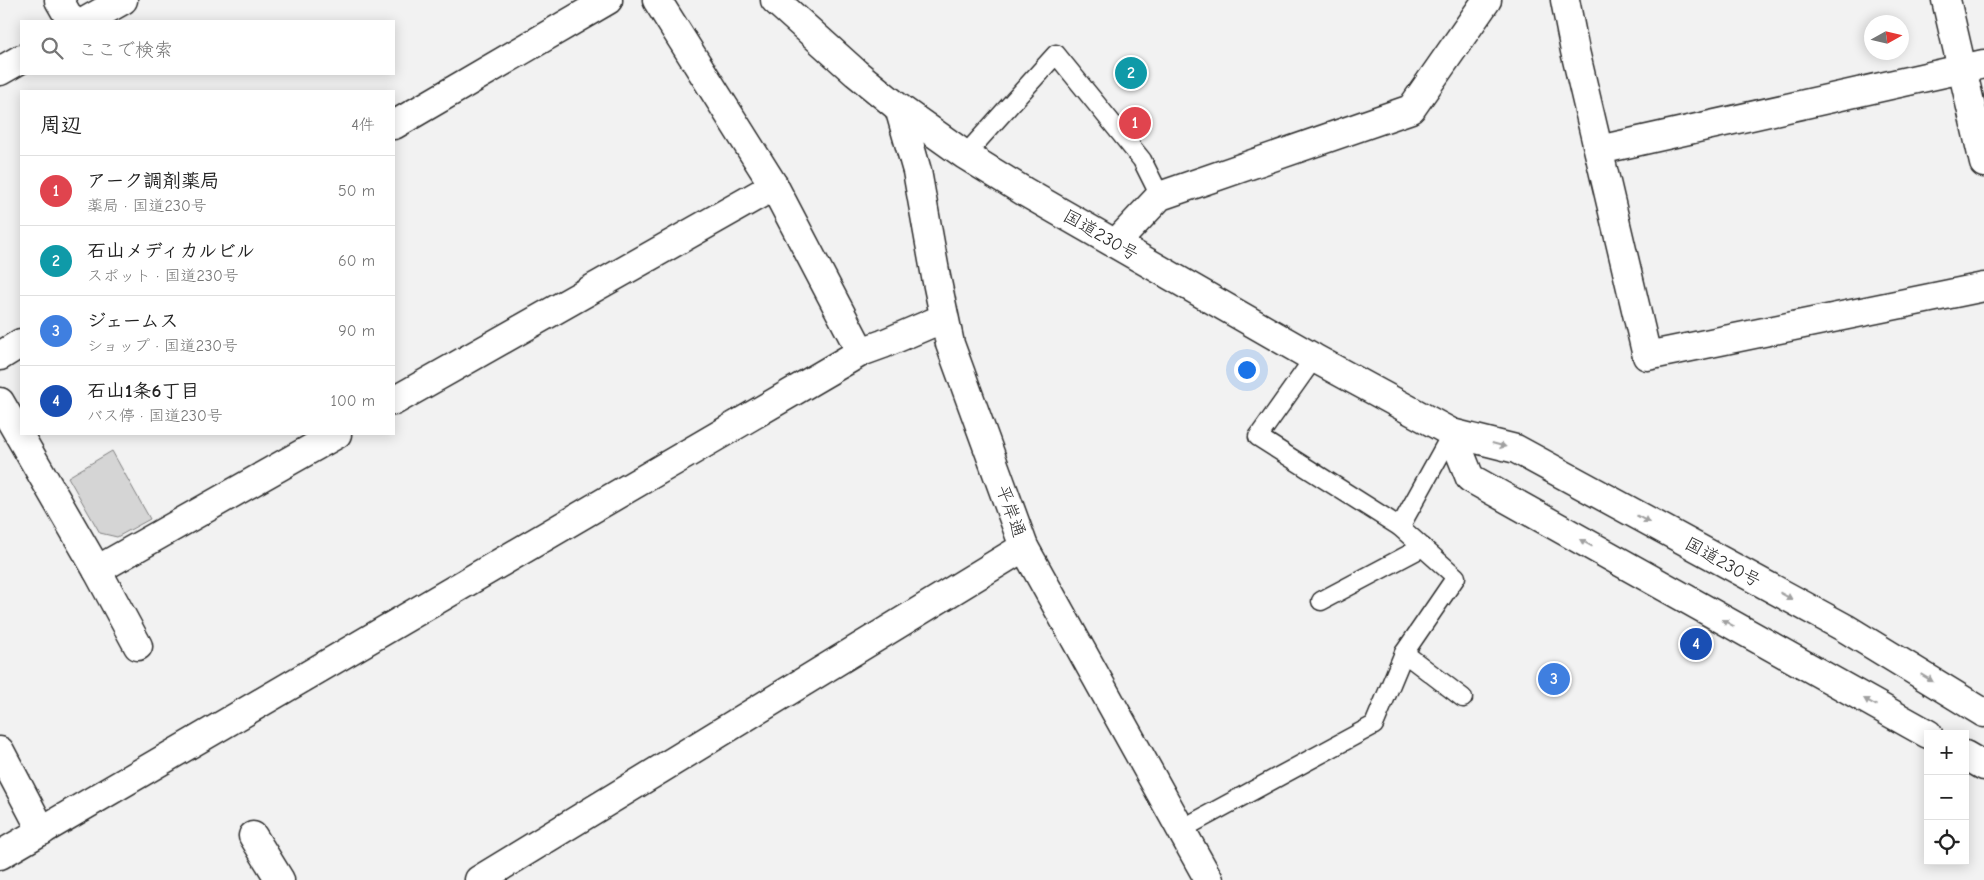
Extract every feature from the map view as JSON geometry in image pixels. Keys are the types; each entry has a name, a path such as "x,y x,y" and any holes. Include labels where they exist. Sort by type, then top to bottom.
{"main road":[{"path":"60,0 71,20"},
{"path":"88,20 123,0"},
{"path":"395,124 608,0"},
{"path":"657,0 774,186 861,352"},
{"name":"国道230号","path":"775,0 856,73 899,108 965,155 1314,358 1452,433 1516,449 1844,628 1984,713"},
{"path":"1116,243 1160,196 1411,109 1487,0"},
{"path":"1565,0 1647,356 1984,287"},
{"path":"1946,0 1973,67 1984,163"},
{"path":"0,71 20,60"},
{"path":"1599,150 1973,67"},
{"name":"平岸通","path":"899,108 917,171 950,344 1024,548 1209,880"},
{"path":"395,400 774,186"},
{"path":"0,855 861,352 944,318"},
{"path":"0,356 20,344"},
{"path":"0,402 97,570 138,646"},
{"path":"1452,433 1470,478 1924,732"},
{"path":"97,570 335,435"},
{"path":"479,880 1024,548"},
{"path":"0,752 42,832"},
{"path":"1969,757 1984,766"},
{"path":"253,836 280,880"}],"lane":[{"path":"965,155 1056,54 1142,160 1160,196"},
{"path":"1180,830 1374,725 1404,653 1456,577 1400,527 1258,437 1314,358"},
{"path":"1400,527 1452,433"},
{"path":"1321,602 1423,547"},
{"path":"1404,653 1463,698"}],"shaded area":[{"path":"112,451 150,519 117,537 100,533 68,477"}],"place":[{"name":"石山メディカルビル","path":"1131,73"},
{"name":"アーク調剤薬局","path":"1135,123"},
{"name":"石山1条6丁目","path":"1696,644"},
{"name":"ジェームス","path":"1554,679"}]}
